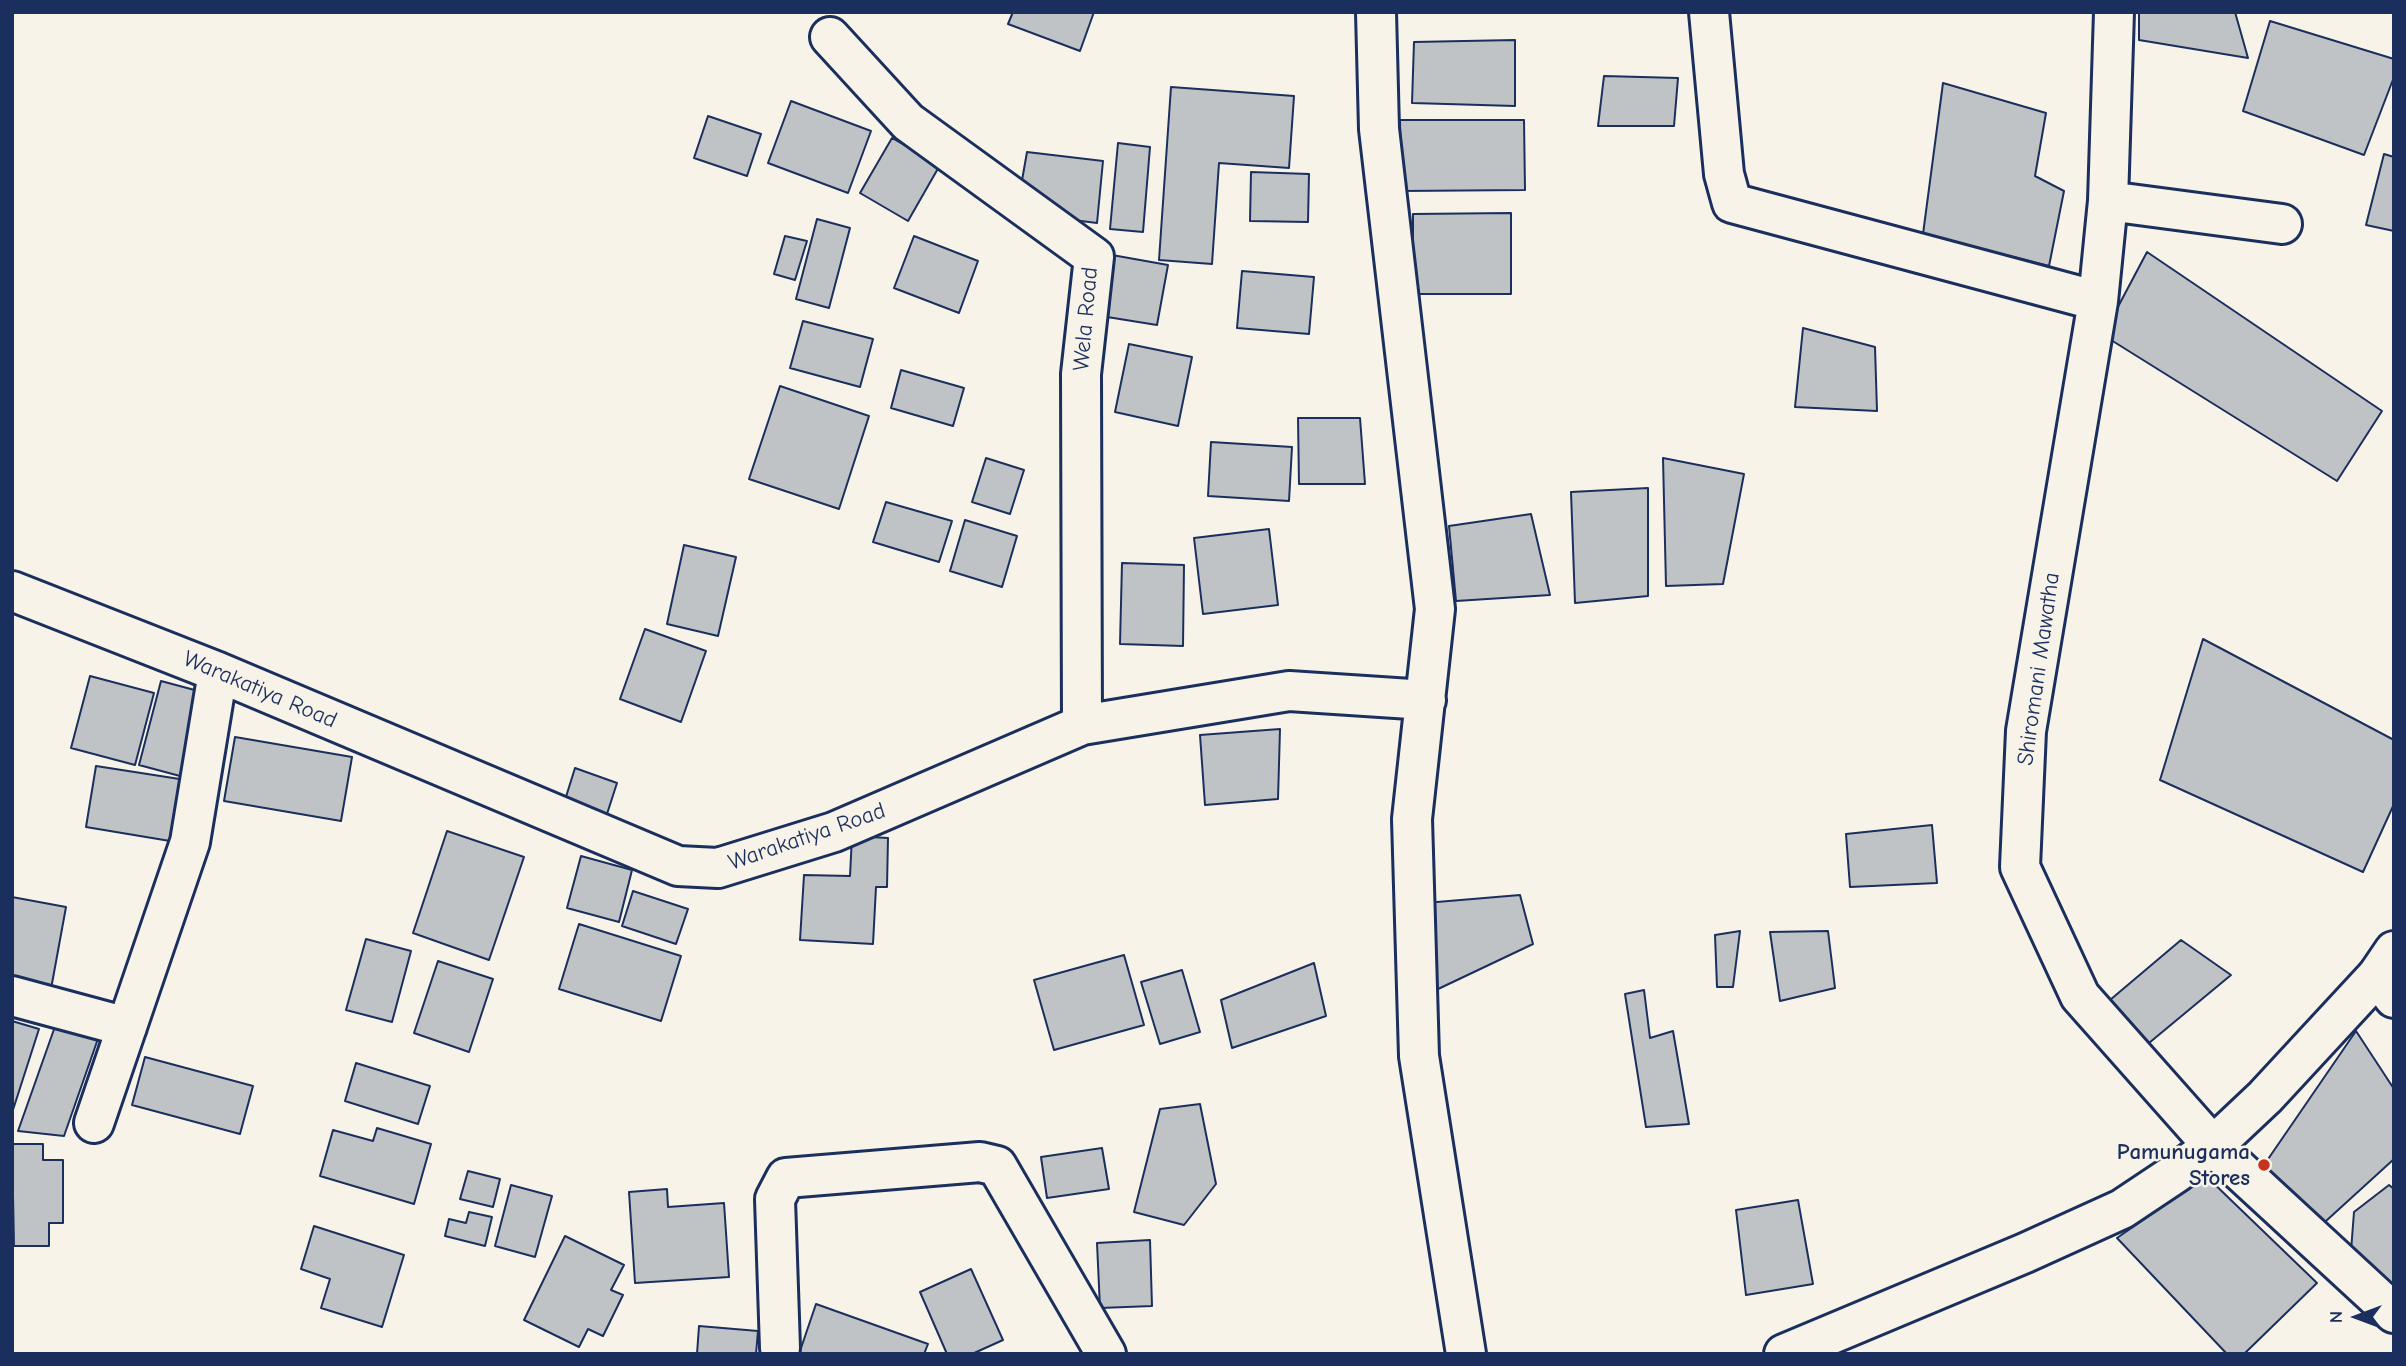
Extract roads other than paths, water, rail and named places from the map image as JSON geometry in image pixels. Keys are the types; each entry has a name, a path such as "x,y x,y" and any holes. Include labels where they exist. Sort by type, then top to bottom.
{"street":[{"path":"1376,12 1380,129 1435,609 1412,819 1419,1056 1466,1354"},
{"path":"1709,12 1724,174 1732,203 2098,302"},
{"name":"Shiromani Mawatha","path":"2114,12 2108,201 2098,302 2026,731 2020,867 2080,996 2213,1146 2394,1313"},
{"name":"Wela Road","path":"830,37 908,122 1094,257 1081,374 1082,725"},
{"path":"2108,201 2282,224"},
{"name":"Warakatiya Road","path":"12,591 218,672 678,866 718,868 834,832 1082,725 1289,691 1426,700"},
{"path":"94,1123 190,842 218,672"},
{"path":"1784,1354 2025,1253 2122,1209 2213,1146 2388,975"},
{"path":"12,996 127,1027"},
{"path":"780,1348 775,1199 786,1178 979,1162 997,1166 1107,1354"}],"place":[{"name":"Pamunugama Stores","path":"2264,1165"}]}
